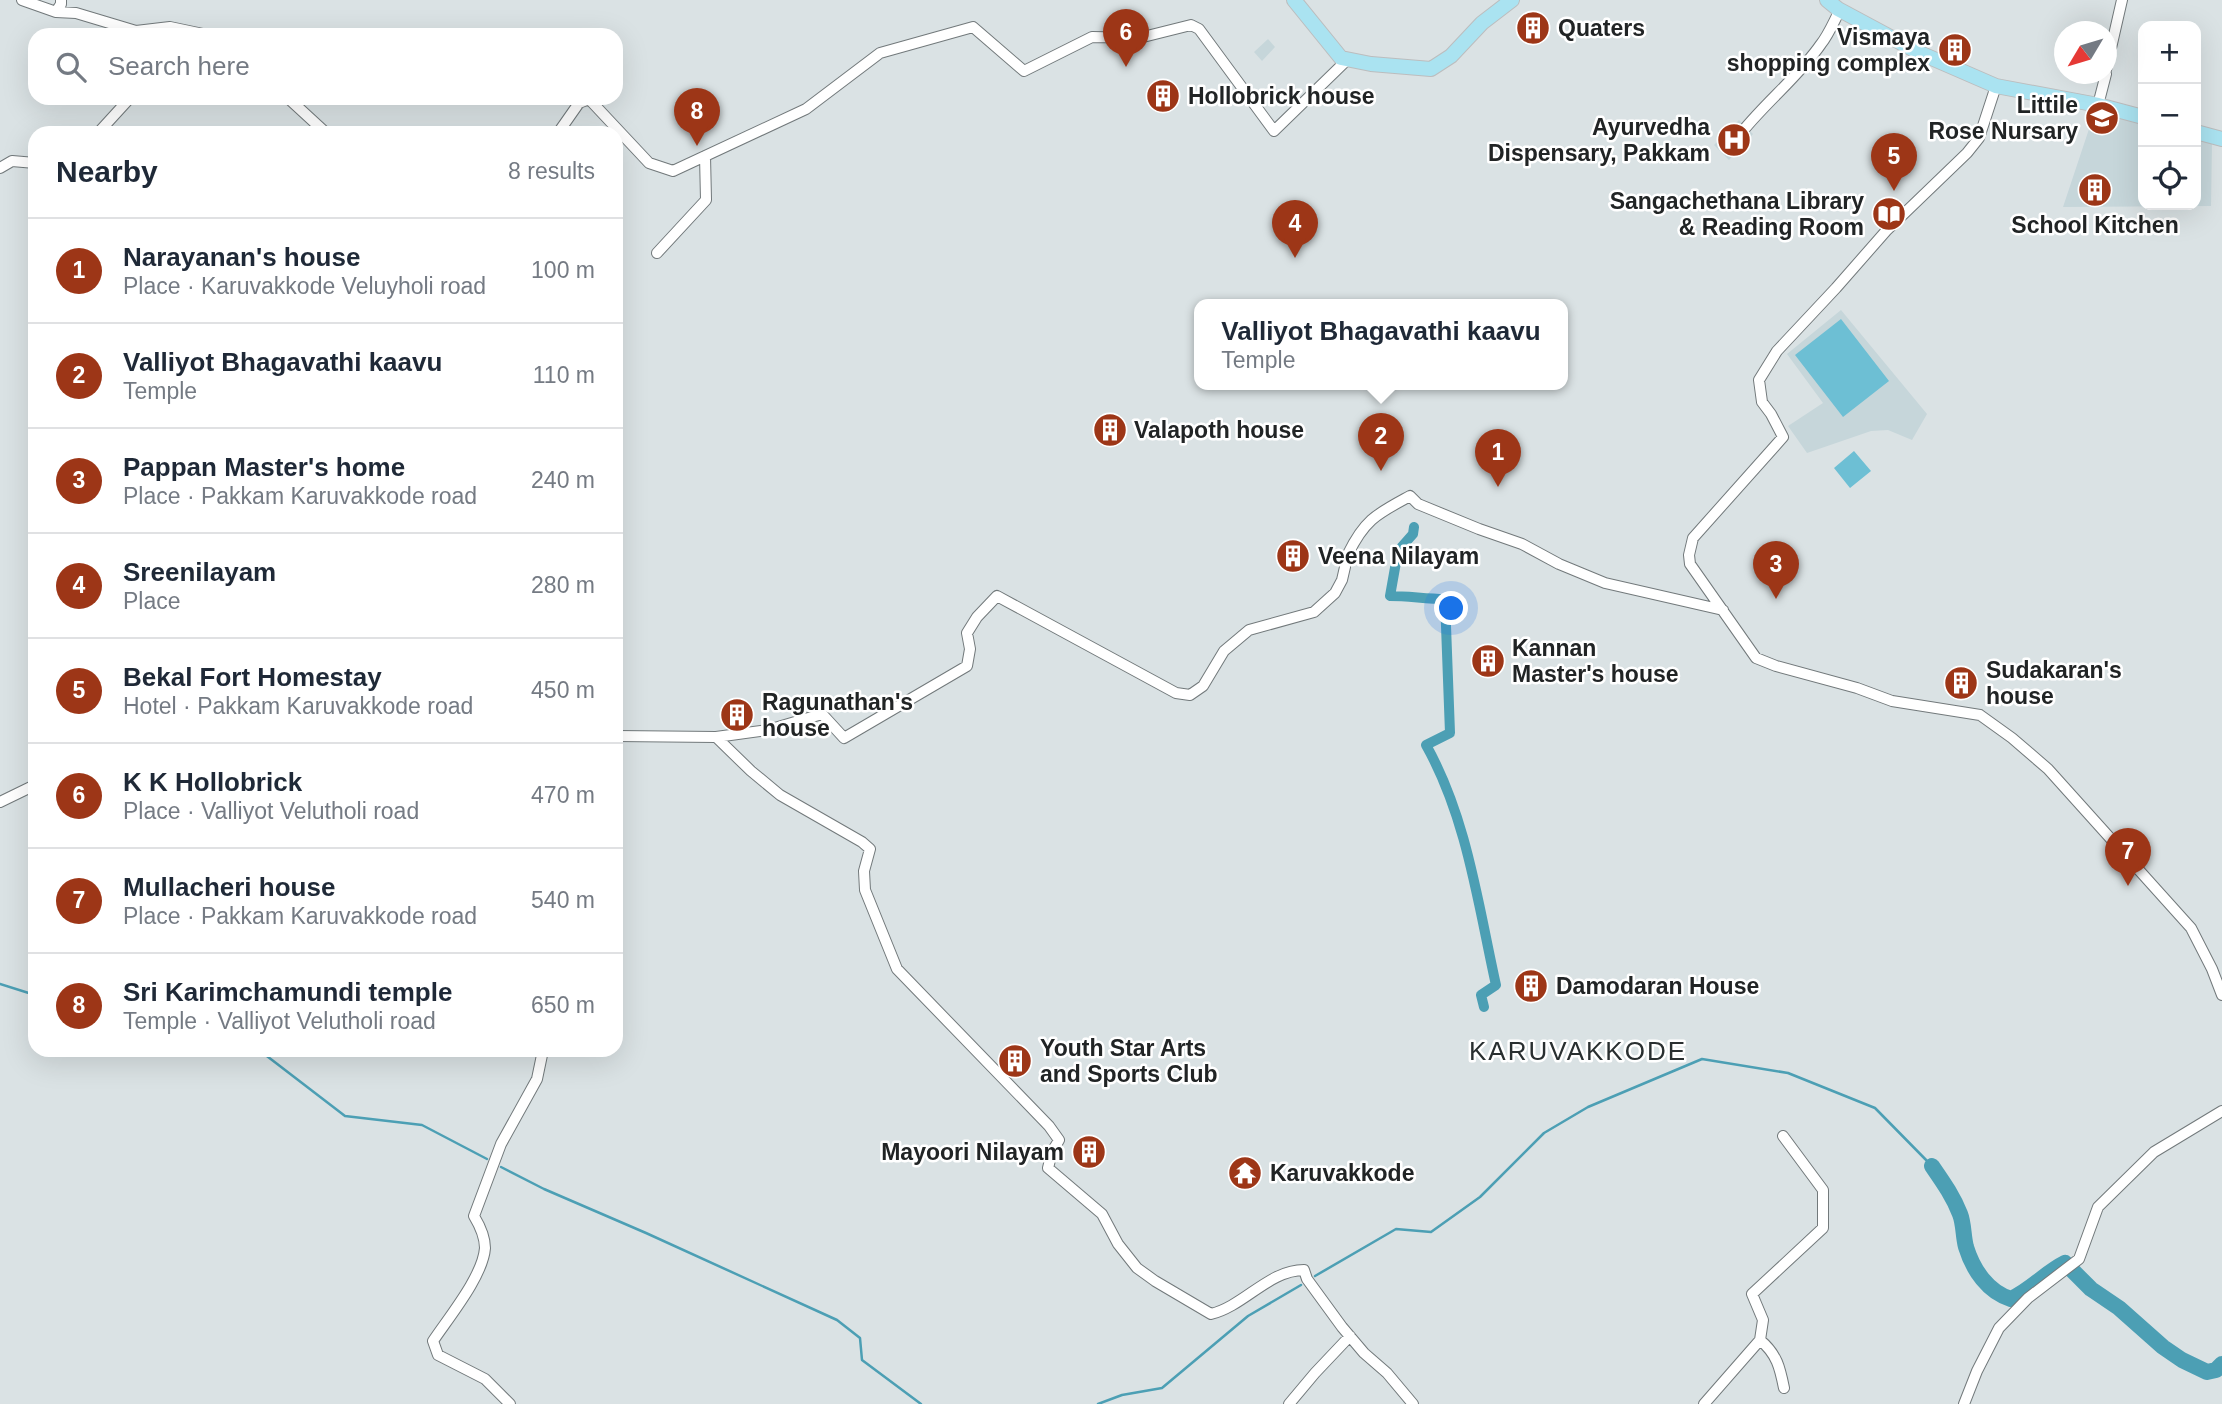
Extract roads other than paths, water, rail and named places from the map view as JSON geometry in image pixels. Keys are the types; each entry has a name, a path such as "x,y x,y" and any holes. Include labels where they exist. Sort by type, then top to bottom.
{"main road":[{"path":"1294,0 1341,58 1371,64 1432,69 1451,56 1482,23 1512,0"},
{"path":"1827,0 1840,10 1920,53 1996,86 2098,105 2138,116"},
{"path":"2201,133 2222,139"}],"street":[{"path":"22,0 57,12 76,13 125,28"},
{"path":"57,12 61,0"},
{"path":"2117,22 2122,0"},
{"path":"1742,132 1807,63 1823,42 1840,10"},
{"path":"623,135 649,163 673,171 806,109 880,53 973,27 1024,71 1092,37 1139,38 1191,25 1199,29 1274,131 1347,60"},
{"path":"2098,105 2103,84"},
{"path":"1996,86 1979,138 1967,153 1886,231 1777,351 1759,380 1762,402 1783,437 1693,538 1690,564 1756,658 1892,701 1980,715 2012,738 2048,769 2191,928 2222,995"},
{"path":"104,126 124,105"},
{"path":"296,105 318,126"},
{"path":"563,126 578,105"},
{"path":"595,105 614,126"},
{"path":"657,253 706,200 705,156"},
{"path":"0,168 12,161 28,162"},
{"path":"1348,554 1359,531 1369,520 1410,496 1418,504 1479,530 1522,544 1559,564 1605,583 1723,610"},
{"path":"623,737 716,737 768,730 822,714 844,738 967,666 970,649 967,634 977,617 997,596 1176,693 1190,695 1203,686 1224,651 1249,630 1314,612 1335,593 1345,567"},
{"path":"716,737 751,771 780,794 870,849 864,870 865,890 897,969 1049,1126 1059,1140 1052,1152 1048,1168 1102,1214 1118,1244 1137,1268 1170,1291 1211,1314 1226,1311 1290,1270 1304,1270 1307,1279 1350,1336 1413,1404"},
{"path":"0,802 28,788"},
{"path":"510,1404 485,1379 439,1355 433,1341 479,1271 485,1248 482,1230 474,1216 501,1144 537,1079 542,1057"},
{"path":"1964,1404 1999,1328 2028,1298 2079,1259 2098,1206 2154,1152 2222,1111"},
{"path":"1704,1404 1760,1340 1763,1320 1752,1294 1823,1228 1823,1190 1783,1136"},
{"path":"1289,1404 1350,1336"},
{"path":"1760,1340 1780,1368 1784,1388"}],"waterway":[{"path":"1414,527 1413,534 1398,551 1390,596 1445,599 1450,733 1426,745 1452,802 1477,893 1496,985 1481,995 1484,1007"},
{"path":"0,984 28,993"},
{"path":"268,1057 345,1116 422,1125 487,1159"},
{"path":"1315,1276 1396,1229 1431,1232 1480,1197 1544,1133 1588,1107 1702,1059 1788,1073 1875,1108 1932,1166"},
{"path":"1932,1166 1960,1214 1966,1247 1973,1264 1982,1279 1995,1291 2011,1299 2065,1263 2091,1289 2119,1308 2182,1360 2207,1372 2216,1370 2222,1364"},
{"path":"501,1167 544,1189 837,1320 860,1338 862,1360 921,1404"},
{"path":"1098,1404 1122,1395 1162,1388 1248,1316 1301,1285"}],"place":[{"name":"Quaters","path":"1533,28"},
{"name":"Vismaya shopping complex","path":"1955,50"},
{"name":"K K Hollobrick","path":"1126,67"},
{"name":"Hollobrick house","path":"1163,96"},
{"name":"Littile Rose Nursary","path":"2102,118"},
{"name":"Ayurvedha Dispensary, Pakkam","path":"1734,140"},
{"name":"Sri Karimchamundi temple","path":"697,146"},
{"name":"School Kitchen","path":"2095,190"},
{"name":"Bekal Fort Homestay","path":"1894,191"},
{"name":"Sangachethana Library & Reading Room","path":"1889,214"},
{"name":"Sreenilayam","path":"1295,258"},
{"name":"Valapoth house","path":"1110,430"},
{"name":"Valliyot Bhagavathi kaavu","path":"1381,471"},
{"name":"Narayanan's house","path":"1498,487"},
{"name":"Veena Nilayam","path":"1293,556"},
{"name":"Pappan Master's home","path":"1776,599"},
{"name":"Kannan Master's house","path":"1488,661"},
{"name":"Sudakaran's house","path":"1961,683"},
{"name":"Ragunathan's house","path":"737,715"},
{"name":"Mullacheri house","path":"2128,886"},
{"name":"Damodaran House","path":"1531,986"},
{"name":"Youth Star Arts and Sports Club","path":"1015,1061"},
{"name":"Mayoori Nilayam","path":"1089,1152"},
{"name":"Karuvakkode","path":"1245,1173"}],"district":[{"name":"KARUVAKKODE","path":"1578,1051"}]}
